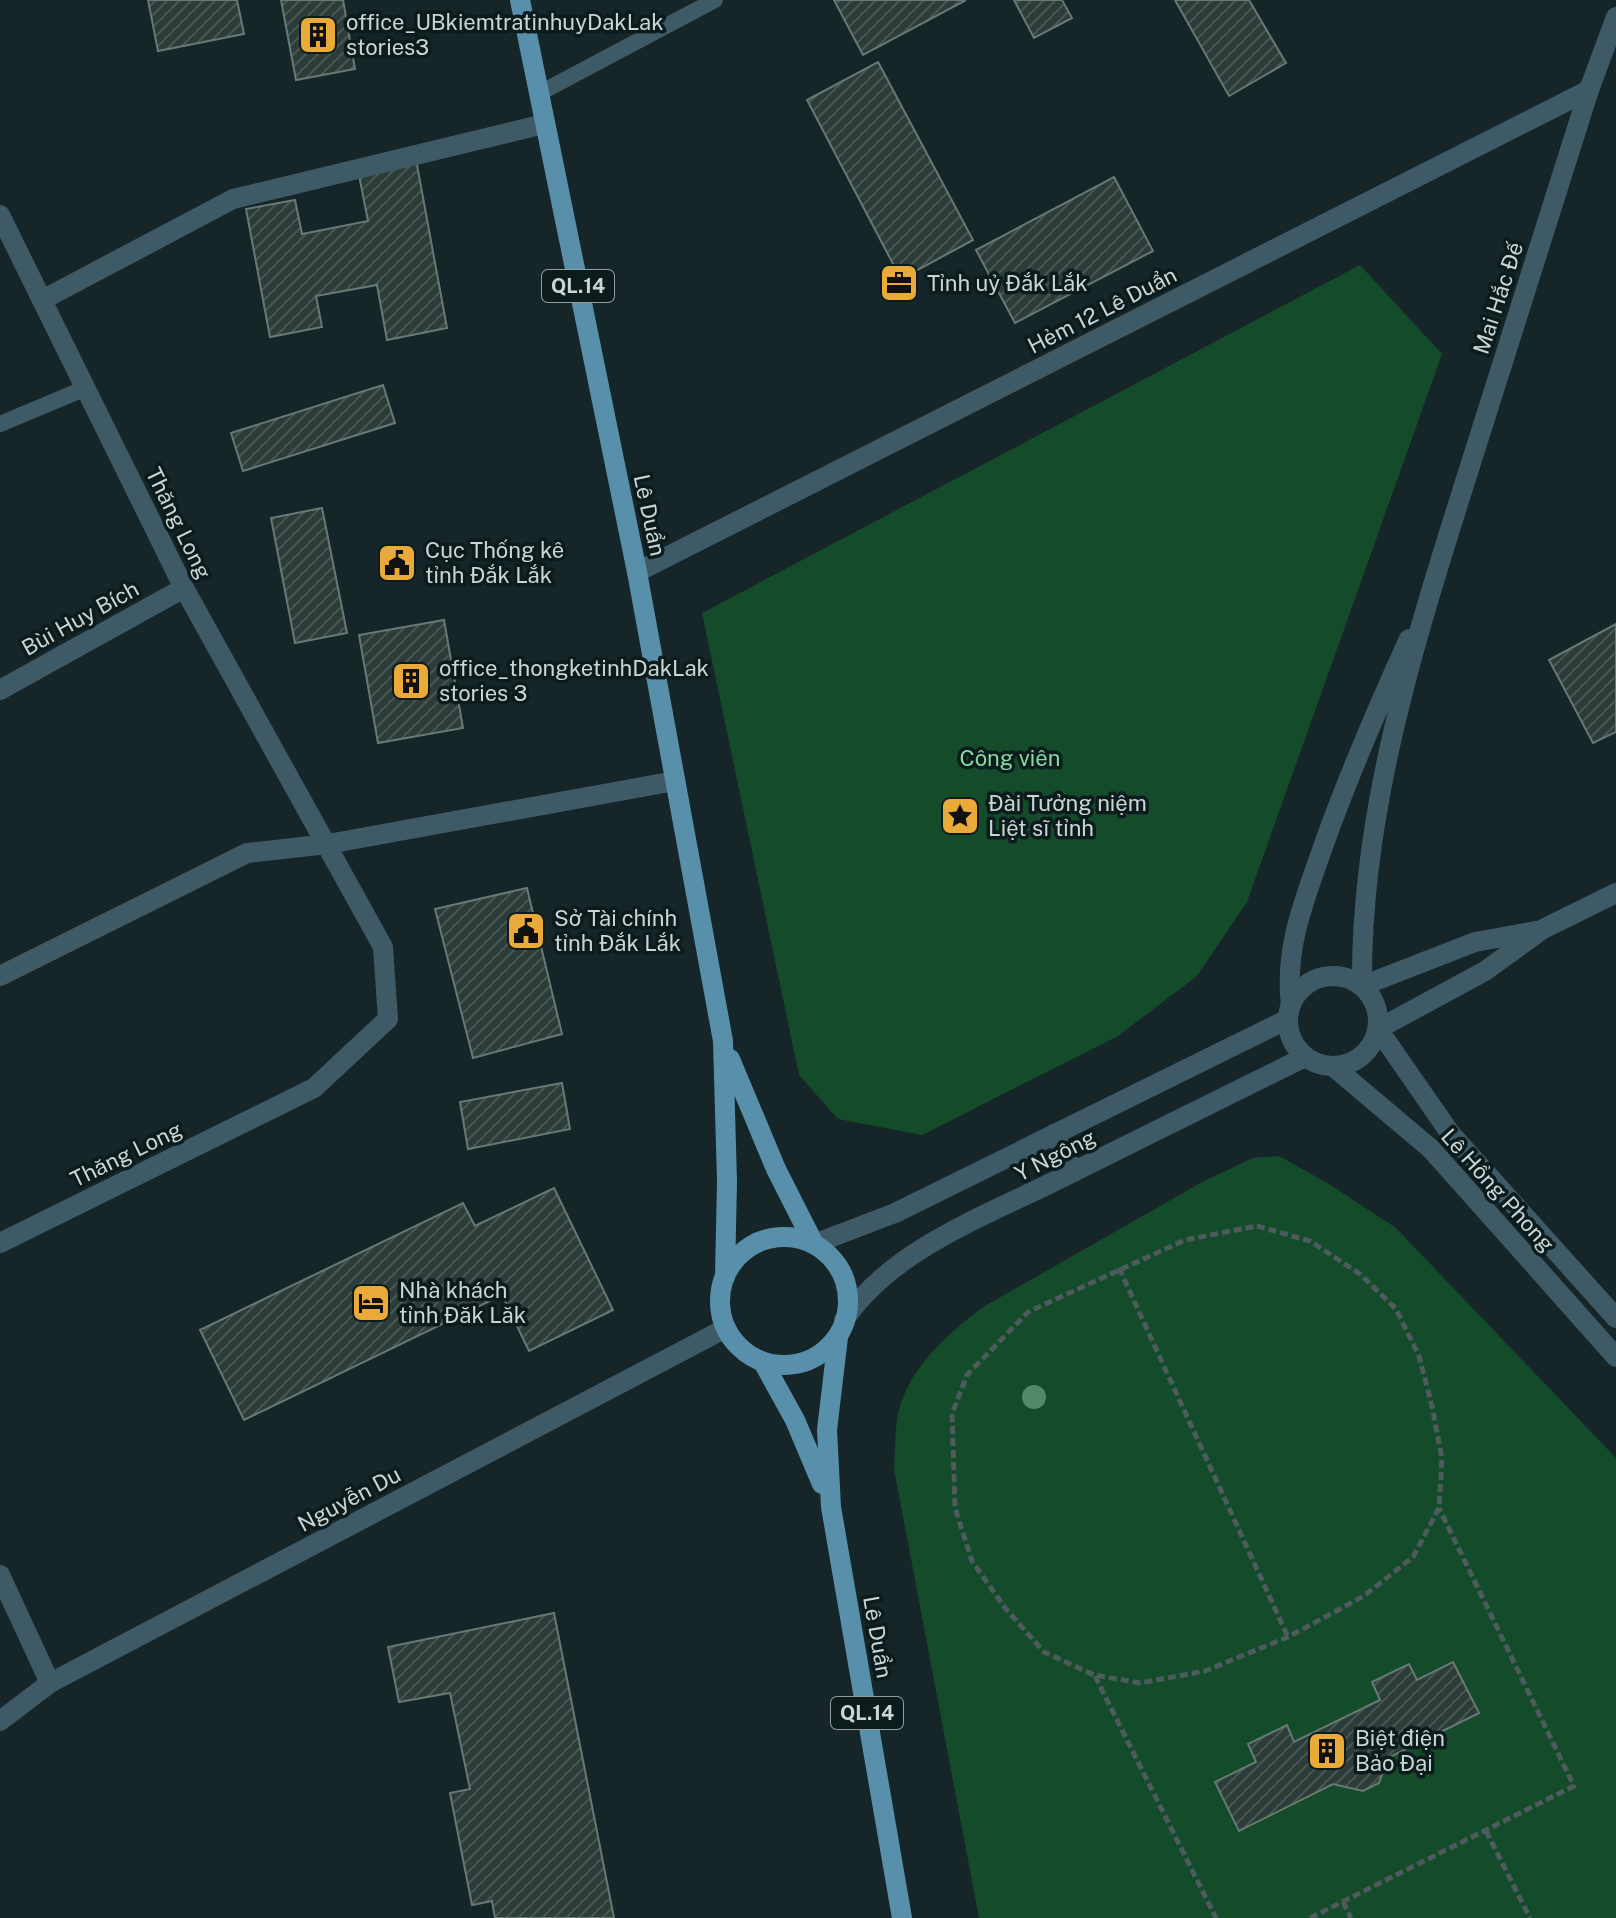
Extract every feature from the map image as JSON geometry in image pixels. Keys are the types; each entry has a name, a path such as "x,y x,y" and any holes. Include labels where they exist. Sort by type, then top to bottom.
{"main road":[{"name":"Lê Duẩn","path":"520,0 637,572 723,1041 727,1181 725,1277"},
{"name":"Lê Duẩn","path":"723,1041 776,1169 814,1244"},
{"path":"780,1237 814,1244 840,1269 847,1286 849,1304 841,1328 820,1354 796,1364 763,1362 735,1343 726,1328 720,1311 725,1277 747,1249 762,1241 780,1237"},
{"name":"Lê Duẩn","path":"841,1328 827,1430 831,1507 902,1918"},
{"name":"Lê Duẩn","path":"763,1362 795,1420 831,1507"}],"street":[{"name":"Mai Hắc Đế","path":"1362,986 1362,930 1375,820 1429,595 1589,90 1616,17"},
{"name":"Hẻm 12 Lê Duẩn","path":"637,572 1589,90"},
{"path":"44,299 233,199 544,124"},
{"name":"Thăng Long","path":"0,1243 314,1088 388,1019 383,947 184,588 44,299 2,224"},
{"name":"Bùi Huy Bích","path":"0,690 184,588"},
{"name":"Mai Hắc Đế","path":"1289,1012 1288,980 1294,929 1355,756 1429,595"},
{"path":"0,976 247,853 328,844 675,781"},
{"path":"1378,1029 1485,971 1543,929 1616,893"},
{"path":"1362,986 1475,942 1543,929"},
{"path":"1322,978 1350,979 1362,986 1378,1013 1378,1029 1373,1043 1363,1056 1334,1067 1305,1057 1295,1046 1289,1012 1309,983 1322,978"},
{"name":"Y Ngông","path":"814,1244 895,1213 1289,1012"},
{"name":"Lê Hồng Phong","path":"1378,1029 1450,1133 1616,1318"},
{"name":"Y Ngông","path":"841,1328 861,1296 914,1255 1305,1057"},
{"name":"Lê Hồng Phong","path":"1334,1067 1431,1149 1616,1357"},
{"path":"1054,1134 1074,1172"},
{"name":"Nguyễn Du","path":"0,1721 50,1683 726,1328"},
{"path":"0,1575 50,1683"}],"lane":[{"path":"538,94 715,0"},
{"path":"0,424 86,388"}],"path":[{"path":"1257,1226 1310,1241 1360,1274 1396,1309 1419,1356 1442,1459 1439,1508 1413,1557 1364,1596 1288,1637 1205,1671 1140,1683 1094,1675 1044,1652 1005,1608 972,1561 955,1508 952,1414 967,1375 1028,1312 1119,1268 1185,1240 1257,1226"},
{"path":"1119,1268 1288,1637"},
{"path":"1310,1918 1574,1786 1439,1508"},
{"path":"1094,1675 1216,1918"},
{"path":"1486,1831 1530,1918"},
{"path":"1343,1902 1351,1918"}],"green space":[{"name":"Công viên","path":"1360,265 1442,354 1247,902 1197,976 1118,1036 922,1135 838,1119 799,1075 702,613"},
{"path":"1279,1156 1396,1228 1616,1458 1616,1918 979,1918 894,1469 897,1419 902,1402 909,1385 930,1355 983,1307 1204,1181 1253,1158"}],"building":[{"path":"148,0 237,0 244,34 158,51"},
{"name":"office_UBkiemtratinhuyDakLak stories3","path":"281,0 343,0 355,69 296,80"},
{"path":"834,0 966,0 863,55"},
{"path":"1014,0 1062,0 1072,18 1034,38"},
{"path":"1175,0 1249,0 1286,63 1229,96"},
{"path":"878,62 973,240 901,279 807,100"},
{"path":"415,154 447,328 387,340 377,285 316,296 322,327 270,337 246,209 295,200 302,234 368,221 357,165"},
{"path":"1114,177 1153,251 1015,323 976,250"},
{"path":"383,385 395,423 243,471 231,433"},
{"path":"322,508 347,633 295,643 271,518"},
{"name":"office_thongketinhDakLak stories 3","path":"444,620 463,728 378,743 359,635"},
{"path":"1616,624 1616,732 1593,743 1549,660"},
{"path":"527,888 562,1034 473,1058 435,909"},
{"path":"562,1083 570,1129 468,1149 460,1102"},
{"name":"Nhà khách tỉnh Đăk Lăk","path":"554,1188 613,1310 529,1351 502,1295 244,1420 200,1330 463,1203 475,1226"},
{"path":"554,1613 614,1918 495,1918 492,1901 472,1905 450,1793 470,1789 450,1693 399,1702 388,1647"},
{"name":"Biệt điện Bảo Đại","path":"1453,1662 1479,1713 1388,1758 1379,1783 1363,1791 1333,1784 1239,1831 1215,1782 1256,1762 1248,1744 1287,1725 1294,1742 1380,1700 1372,1682 1409,1664 1417,1680"}],"place":[{"name":"office_UBkiemtratinhuyDakLak stories3","path":"318,35"},
{"name":"Tỉnh uỷ Đắk Lắk","path":"899,283"},
{"name":"Cục Thống kê tỉnh Đắk Lắk","path":"397,563"},
{"name":"office_thongketinhDakLak stories 3","path":"411,681"},
{"name":"Đài Tưởng niệm Liệt sĩ tỉnh","path":"960,816"},
{"name":"Sở Tài chính tỉnh Đắk Lắk","path":"526,931"},
{"name":"Nhà khách tỉnh Đăk Lăk","path":"371,1303"},
{"name":"Biệt điện Bảo Đại","path":"1327,1751"}]}
